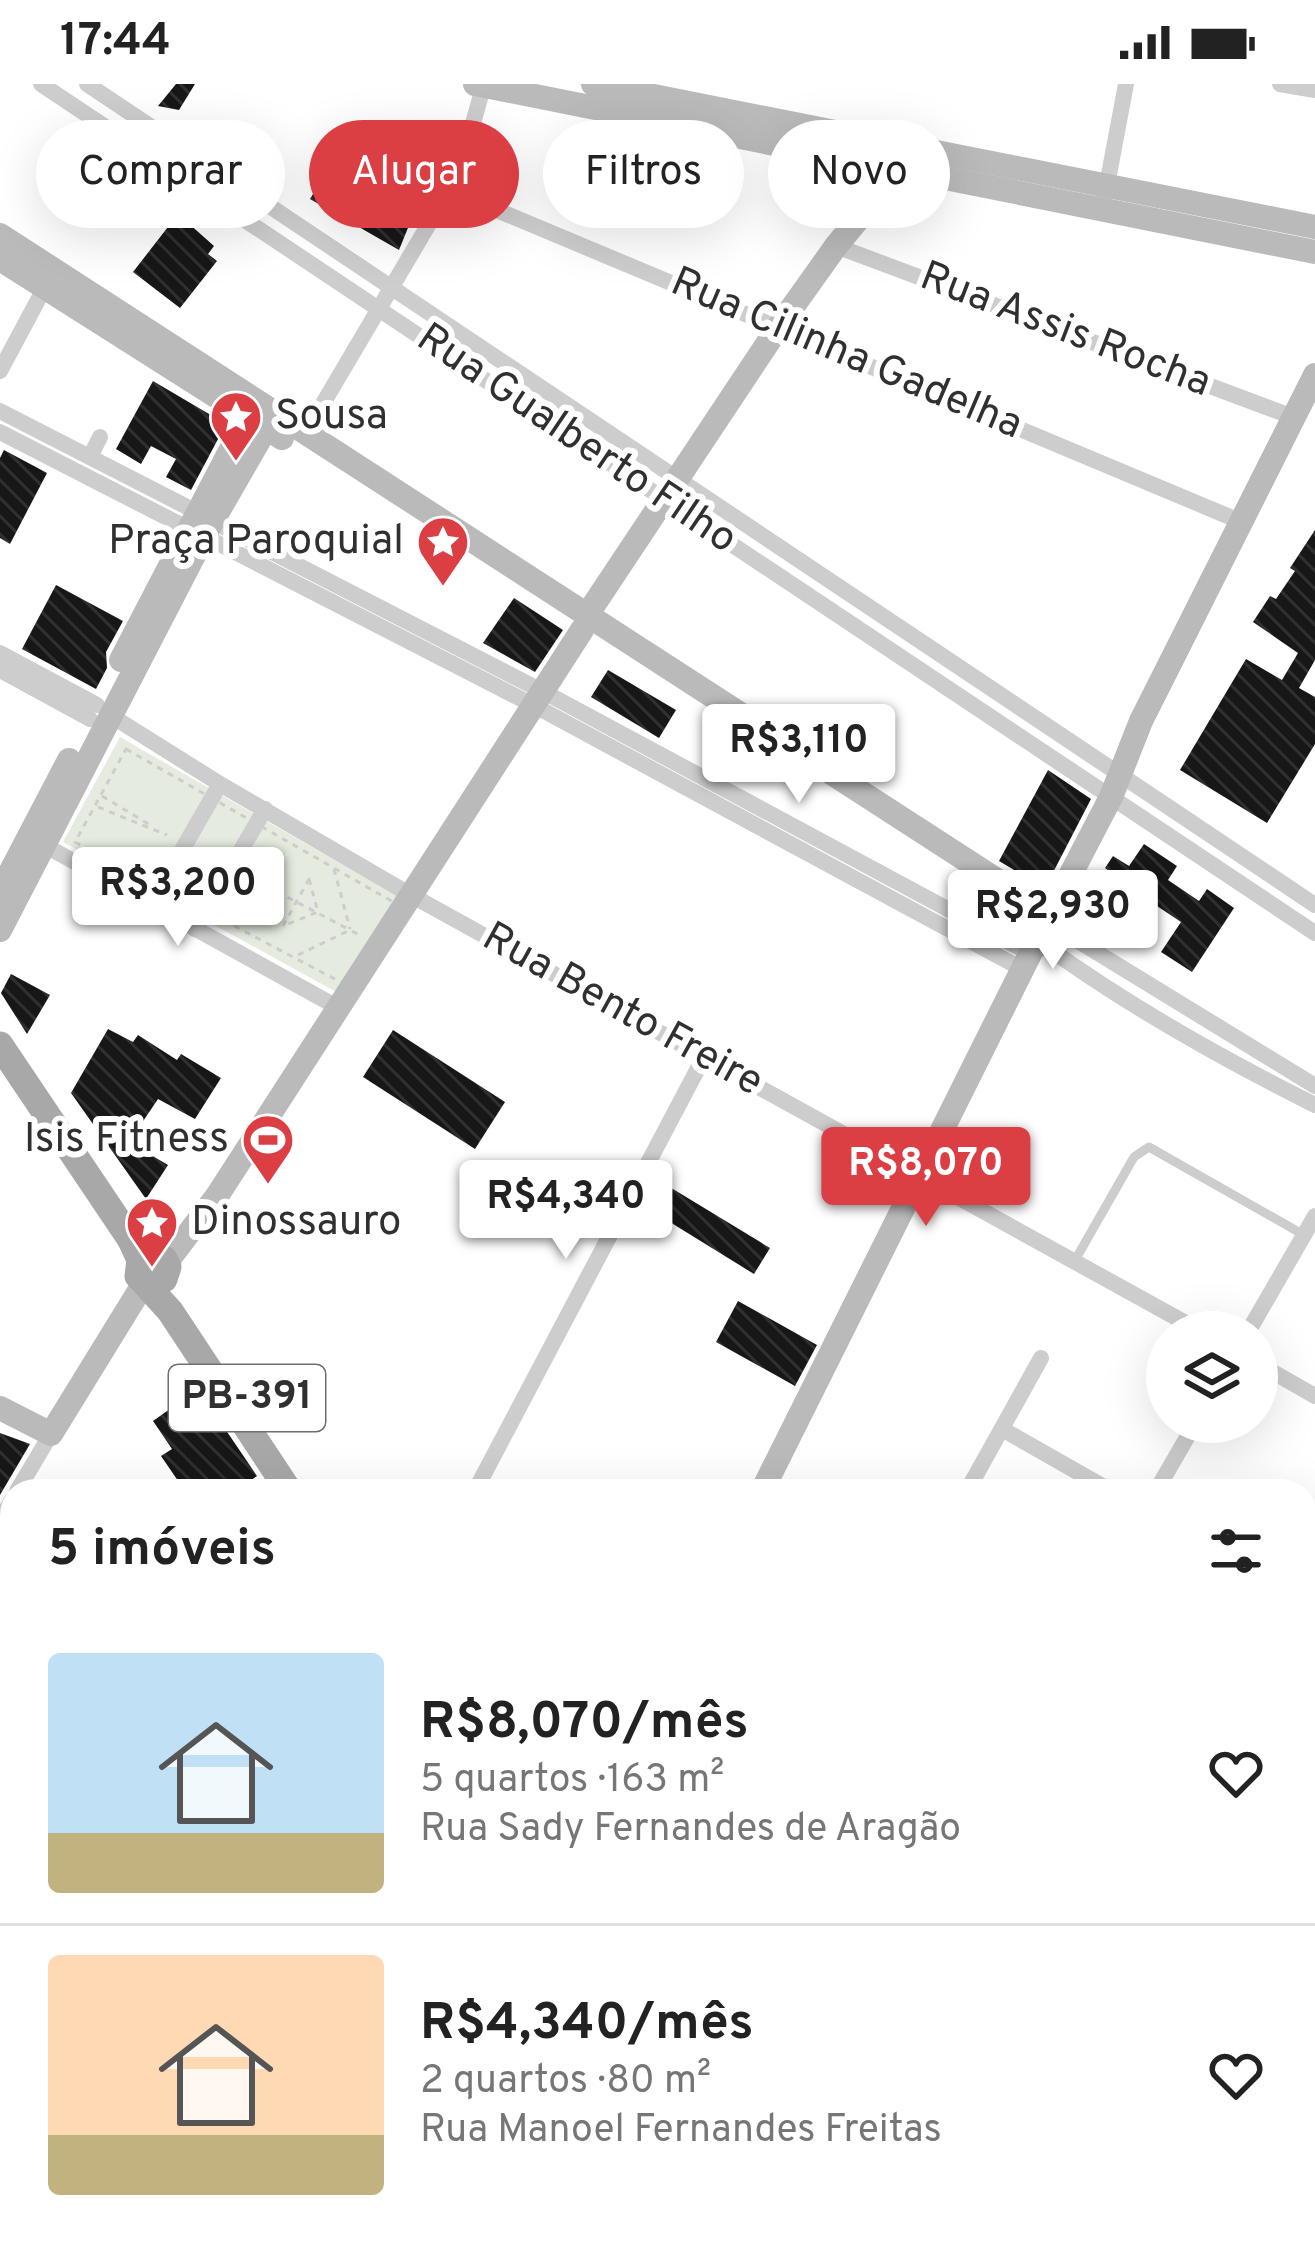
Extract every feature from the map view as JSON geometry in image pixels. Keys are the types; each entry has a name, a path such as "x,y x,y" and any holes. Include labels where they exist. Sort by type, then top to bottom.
{"main road":[{"name":"PB-391","path":"0,1045 150,1266 179,1323 281,1479"},
{"name":"PB-391","path":"150,1266 181,1298 302,1479"}],"street":[{"name":"Rua Gualberto Filho","path":"40,84 508,394 882,616 1025,711 1116,786"},
{"name":"Rua Gualberto Filho","path":"88,84 523,376 868,636 1011,731 1116,786"},
{"path":"593,84 768,125"},
{"path":"1105,197 1126,84"},
{"path":"1280,84 1315,90"},
{"path":"473,120 481,85 768,134"},
{"path":"950,166 1105,197 1315,227"},
{"path":"1105,197 1315,252"},
{"name":"Rua Cilinha Gadelha","path":"519,219 1242,522"},
{"path":"303,442 428,228"},
{"path":"24,1479 150,1266 206,1214 409,895 590,626 671,488 851,228"},
{"path":"0,235 261,415 884,817 1003,884 1038,937 1084,975 1315,1105"},
{"name":"Rua Assis Rocha","path":"836,246 1293,417"},
{"path":"0,259 261,415"},
{"path":"0,371 45,287"},
{"path":"768,1479 1116,786 1141,721 1315,375"},
{"path":"508,394 523,376"},
{"path":"1133,749 1166,699 1315,401"},
{"path":"0,411 90,457 200,525"},
{"path":"0,892 261,415"},
{"path":"0,432 200,525 540,699 1038,937 1315,1086"},
{"path":"90,457 100,437"},
{"path":"868,636 882,616"},
{"path":"0,653 99,713"},
{"path":"0,670 99,713"},
{"path":"1011,731 1025,711"},
{"path":"0,930 44,845 99,713"},
{"name":"Rua Bento Freire","path":"99,713 409,895 1163,1311"},
{"path":"151,904 220,784"},
{"path":"1116,786 1315,904"},
{"path":"1116,786 1315,933"},
{"path":"195,928 265,809"},
{"path":"44,845 337,1007"},
{"path":"1271,903 1285,884"},
{"path":"481,1479 704,1057"},
{"path":"1260,1311 1315,1216"},
{"path":"974,1479 1041,1358"},
{"path":"1278,1375 1315,1396"},
{"path":"0,1408 51,1434"},
{"path":"1002,1429 1090,1479"},
{"path":"1163,1479 1184,1443"}],"lane":[{"path":"1073,1262 1133,1156 1149,1147 1304,1235"}],"path":[{"path":"100,796 161,832"},
{"path":"334,867 350,930 372,943"},
{"path":"309,879 318,913 283,926 297,901 309,879"},
{"path":"296,956 350,930"}],"shaded area":[{"path":"120,737 397,896 340,994 63,842"}],"building":[{"path":"176,84 195,84 179,110 158,106"},
{"path":"167,228 194,228 214,246 208,254 217,261 180,308 133,272"},
{"path":"361,228 408,228 399,250"},
{"path":"153,381 226,424 191,490 166,477 176,459 151,446 141,464 116,449"},
{"path":"4,450 47,473 10,544 0,538 0,458"},
{"path":"1315,530 1315,660 1299,688 1315,697 1315,744 1267,823 1180,770 1246,659 1282,680 1298,653 1253,622 1295,571 1290,568"},
{"path":"56,585 123,621 106,652 107,668 96,689 22,649"},
{"path":"514,598 563,630 535,672 483,643"},
{"path":"608,670 676,710 659,738 591,697"},
{"path":"1048,770 1091,799 1045,888 999,861"},
{"path":"1144,844 1177,866 1168,880 1199,901 1207,889 1234,908 1192,972 1161,952 1181,922 1151,902 1125,942 1093,921 1120,879 1105,868 1113,856 1129,866"},
{"path":"11,974 50,995 27,1034 1,993"},
{"path":"108,1029 133,1042 138,1035 177,1060 181,1054 221,1078 195,1119 158,1099 129,1142 168,1165 146,1199 71,1093"},
{"path":"393,1030 505,1102 475,1149 363,1077"},
{"path":"668,1186 770,1248 754,1274 652,1211"},
{"path":"738,1301 817,1345 795,1386 716,1342"},
{"path":"198,1389 257,1476 177,1479 161,1456 172,1449 153,1421"},
{"path":"0,1433 30,1444 9,1479 0,1479"}],"place":[{"name":"Sousa","path":"236,463"},
{"name":"Praça Paroquial","path":"443,588"},
{"name":"Isis Fitness","path":"268,1186"},
{"name":"Dinossauro","path":"152,1269"}]}
